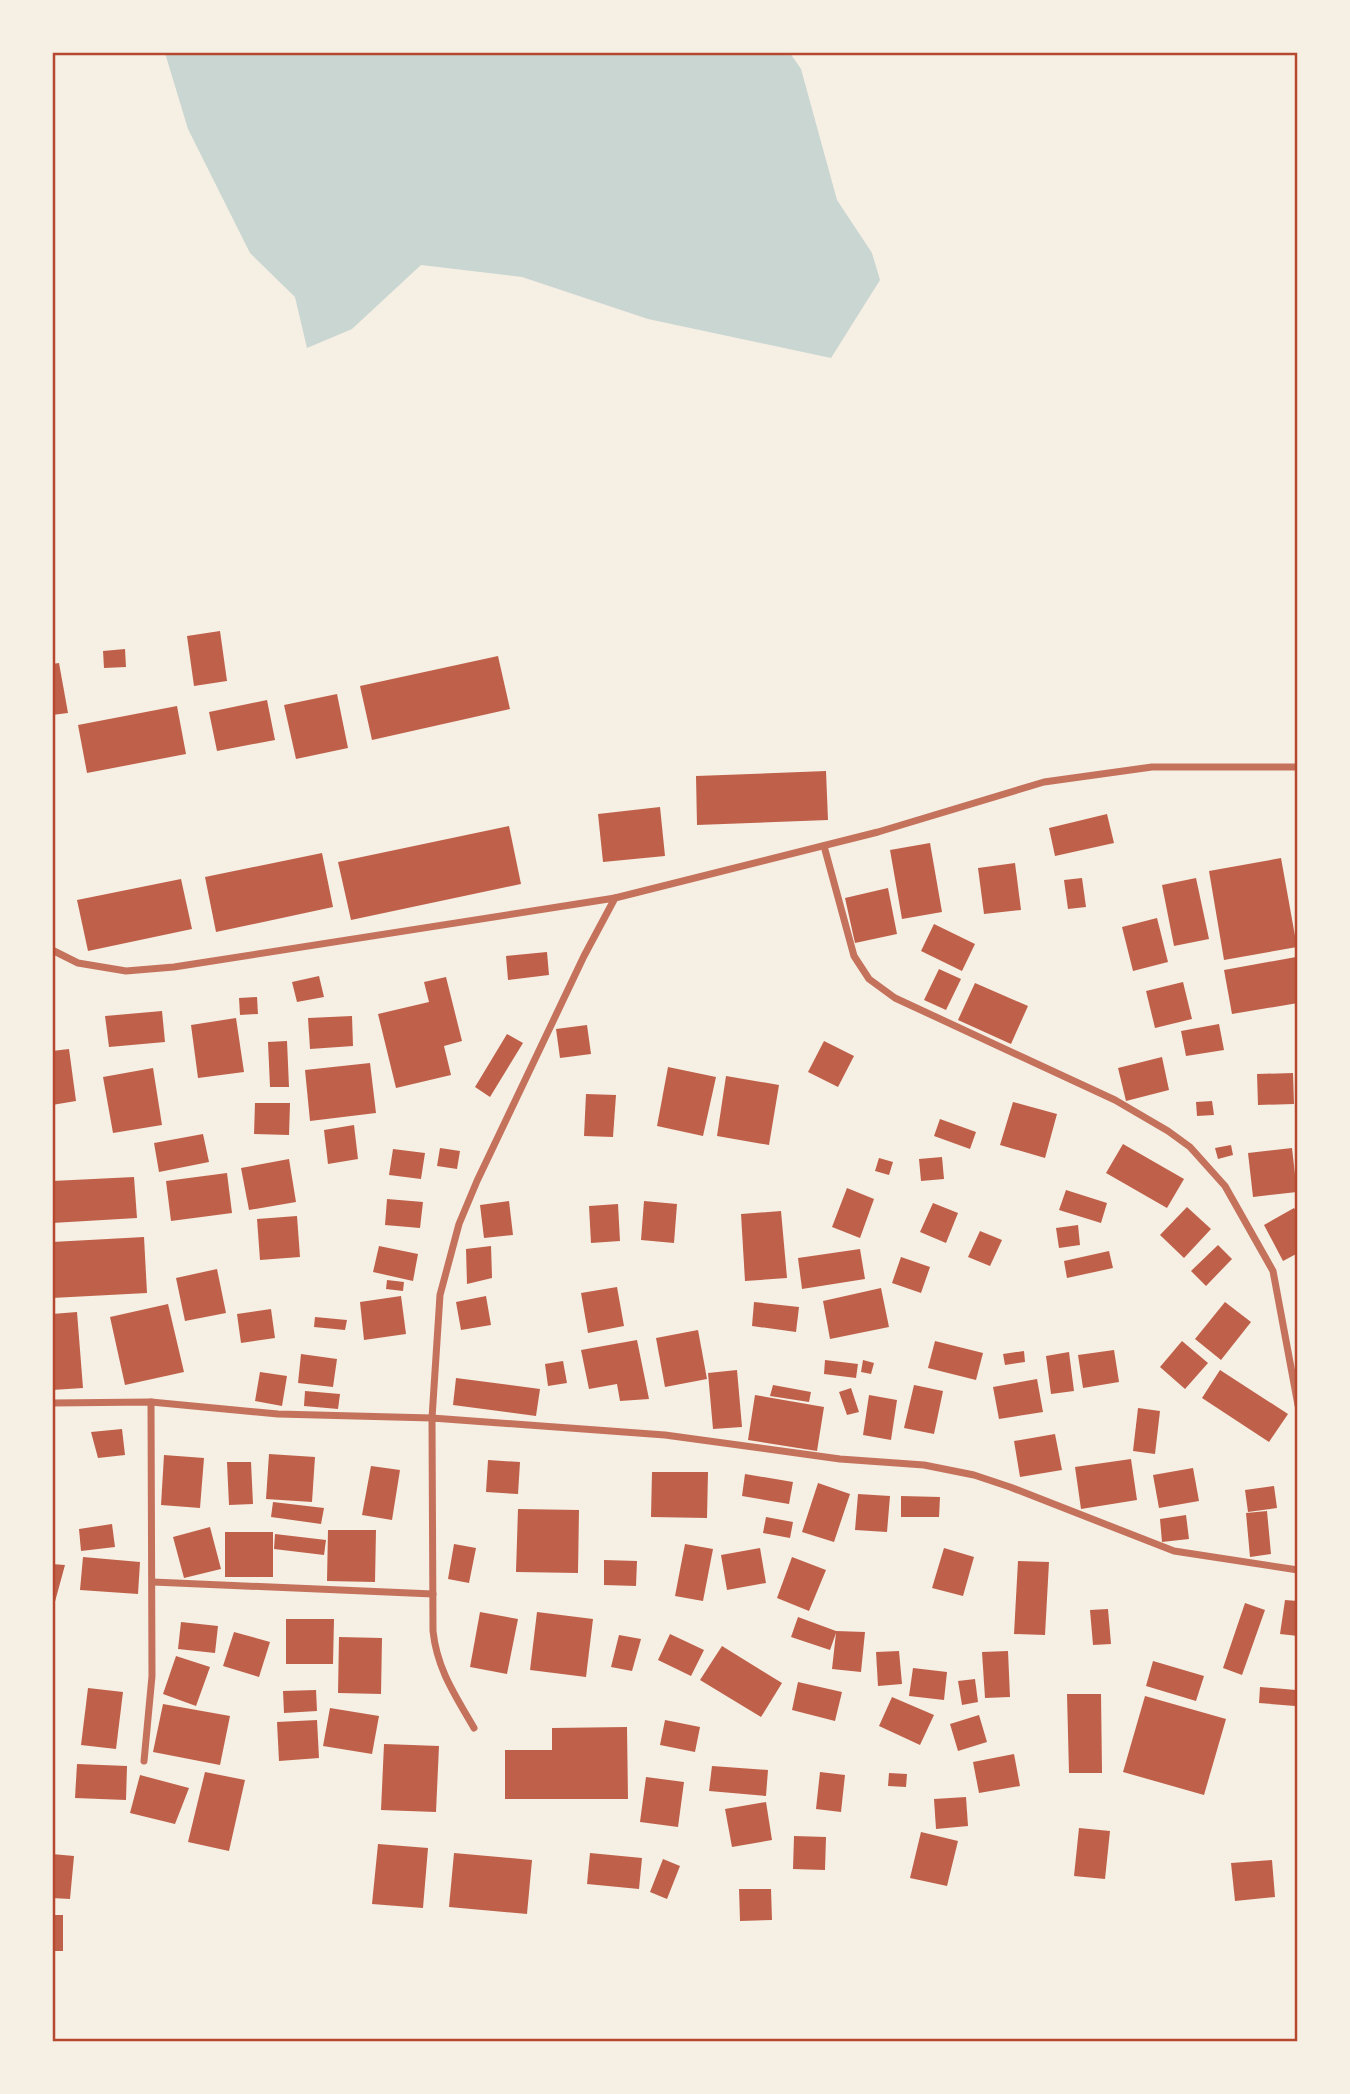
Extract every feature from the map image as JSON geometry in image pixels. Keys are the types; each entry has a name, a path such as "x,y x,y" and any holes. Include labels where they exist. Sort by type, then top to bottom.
{"street":[{"path":"52,950 78,963 126,971 174,967 615,898 878,832 1044,782 1152,767 1297,767"},
{"path":"824,846 855,956 869,978 895,998 1115,1100 1190,1147 1225,1186 1273,1271 1297,1405"},
{"path":"474,1728 449,1684 436,1653 432,1418 440,1296 459,1224 477,1181 584,956 615,898"},
{"path":"144,1761 152,1676 151,1402"},
{"path":"52,1403 151,1402 278,1414 432,1418 665,1435 840,1459 924,1465 974,1475 998,1483 1174,1550 1297,1570"},
{"path":"153,1582 433,1594"}],"shaded area":[{"path":"165,53 790,53 801,69 837,200 872,253 880,280 831,358 648,319 522,277 421,265 352,329 307,348 295,297 250,253 188,129"}],"building":[{"path":"220,631 227,681 194,686 187,636"},
{"path":"125,649 126,667 104,668 103,651"},
{"path":"498,656 510,709 372,740 360,686"},
{"path":"59,663 68,713 52,715 52,664"},
{"path":"337,694 348,748 296,759 284,705"},
{"path":"267,700 275,740 217,751 209,712"},
{"path":"177,706 186,754 87,773 78,725"},
{"path":"826,771 828,820 697,825 696,776"},
{"path":"660,807 665,856 603,862 598,814"},
{"path":"1107,814 1114,843 1055,856 1049,828"},
{"path":"509,826 521,884 351,920 338,862"},
{"path":"930,843 942,912 902,919 890,850"},
{"path":"322,853 333,907 216,932 205,877"},
{"path":"1281,858 1297,947 1224,960 1209,871"},
{"path":"1015,863 1021,910 984,914 978,868"},
{"path":"1082,878 1086,907 1068,909 1064,880"},
{"path":"1196,878 1209,939 1174,946 1162,885"},
{"path":"181,879 192,929 88,951 77,900"},
{"path":"888,888 897,934 855,943 845,898"},
{"path":"1157,918 1168,962 1133,971 1122,927"},
{"path":"934,924 975,944 962,971 921,951"},
{"path":"547,952 549,975 508,980 506,956"},
{"path":"1296,957 1298,1003 1232,1014 1224,970"},
{"path":"939,969 961,979 946,1010 924,1000"},
{"path":"319,976 324,997 297,1002 292,982"},
{"path":"446,977 462,1041 444,1046 451,1075 396,1088 378,1014 429,1002 424,982"},
{"path":"1183,982 1192,1019 1155,1028 1146,991"},
{"path":"975,983 1028,1006 1011,1044 958,1020"},
{"path":"257,997 258,1014 240,1015 239,998"},
{"path":"162,1011 165,1042 109,1047 105,1016"},
{"path":"352,1016 353,1046 310,1049 308,1018"},
{"path":"236,1018 244,1072 198,1078 191,1025"},
{"path":"1219,1024 1224,1050 1186,1056 1181,1031"},
{"path":"587,1025 591,1054 560,1058 556,1029"},
{"path":"507,1034 523,1043 490,1097 475,1087"},
{"path":"287,1041 289,1087 270,1087 268,1042"},
{"path":"824,1041 854,1056 838,1087 808,1072"},
{"path":"69,1049 76,1101 52,1105 52,1051"},
{"path":"1162,1057 1169,1090 1126,1101 1118,1068"},
{"path":"370,1063 376,1113 310,1121 305,1070"},
{"path":"668,1067 716,1077 703,1136 657,1126"},
{"path":"153,1068 162,1125 113,1133 103,1077"},
{"path":"1293,1073 1294,1104 1258,1105 1257,1074"},
{"path":"726,1076 779,1085 769,1145 717,1136"},
{"path":"586,1094 616,1095 613,1137 584,1136"},
{"path":"1212,1101 1214,1115 1197,1116 1196,1102"},
{"path":"1013,1102 1057,1114 1045,1158 1000,1145"},
{"path":"255,1103 290,1103 289,1135 254,1134"},
{"path":"940,1119 976,1132 970,1149 934,1136"},
{"path":"354,1125 358,1159 328,1164 324,1130"},
{"path":"203,1134 209,1162 159,1172 154,1143"},
{"path":"1123,1144 1184,1179 1167,1208 1106,1173"},
{"path":"1231,1145 1233,1155 1218,1159 1215,1148"},
{"path":"440,1148 460,1151 457,1169 437,1166"},
{"path":"1292,1148 1297,1192 1253,1197 1248,1153"},
{"path":"393,1149 425,1153 421,1179 389,1175"},
{"path":"942,1157 944,1179 921,1181 919,1159"},
{"path":"879,1158 893,1162 889,1175 875,1171"},
{"path":"289,1159 296,1202 249,1210 241,1168"},
{"path":"227,1173 232,1213 171,1221 166,1181"},
{"path":"134,1177 137,1218 52,1223 52,1181"},
{"path":"847,1188 874,1199 860,1238 832,1227"},
{"path":"1066,1190 1107,1203 1101,1223 1059,1210"},
{"path":"387,1199 423,1202 420,1228 385,1225"},
{"path":"509,1201 513,1235 484,1238 480,1205"},
{"path":"644,1201 677,1204 674,1243 641,1240"},
{"path":"933,1203 958,1213 946,1243 920,1232"},
{"path":"618,1204 620,1241 591,1243 589,1206"},
{"path":"1187,1207 1211,1229 1184,1258 1160,1235"},
{"path":"1294,1208 1298,1214 1298,1253 1283,1261 1264,1225"},
{"path":"781,1211 787,1278 745,1281 741,1214"},
{"path":"297,1216 300,1257 260,1260 257,1219"},
{"path":"1078,1225 1080,1245 1059,1248 1056,1228"},
{"path":"980,1231 1002,1240 990,1266 968,1257"},
{"path":"144,1237 147,1293 52,1298 52,1242"},
{"path":"1218,1245 1232,1259 1206,1286 1191,1271"},
{"path":"379,1246 418,1254 413,1281 373,1272"},
{"path":"491,1246 492,1278 467,1284 466,1249"},
{"path":"860,1249 865,1279 802,1289 798,1258"},
{"path":"1109,1251 1113,1268 1067,1278 1064,1261"},
{"path":"901,1257 930,1267 921,1293 892,1283"},
{"path":"217,1269 226,1313 185,1321 176,1278"},
{"path":"387,1280 404,1282 403,1291 386,1289"},
{"path":"617,1287 624,1326 588,1333 581,1293"},
{"path":"881,1288 889,1327 830,1339 823,1301"},
{"path":"401,1296 406,1334 364,1340 360,1302"},
{"path":"486,1296 491,1325 461,1330 456,1302"},
{"path":"754,1302 799,1307 796,1332 752,1326"},
{"path":"1225,1302 1251,1322 1221,1360 1195,1339"},
{"path":"168,1304 184,1372 125,1385 110,1317"},
{"path":"271,1309 275,1338 241,1343 237,1314"},
{"path":"77,1312 83,1388 52,1390 52,1314"},
{"path":"315,1317 347,1320 345,1330 314,1327"},
{"path":"698,1330 707,1379 665,1387 656,1338"},
{"path":"637,1340 649,1399 620,1401 617,1384 589,1389 581,1350"},
{"path":"935,1341 983,1353 976,1380 928,1368"},
{"path":"1182,1341 1208,1363 1185,1389 1160,1367"},
{"path":"1114,1350 1119,1382 1083,1388 1078,1355"},
{"path":"1024,1351 1025,1362 1005,1365 1003,1354"},
{"path":"1069,1352 1074,1391 1051,1394 1046,1356"},
{"path":"301,1354 337,1359 333,1387 298,1383"},
{"path":"825,1360 858,1364 856,1378 824,1374"},
{"path":"863,1360 874,1363 871,1374 861,1372"},
{"path":"563,1361 567,1383 548,1386 545,1364"},
{"path":"737,1370 742,1427 713,1429 708,1373"},
{"path":"1220,1370 1288,1414 1269,1442 1202,1398"},
{"path":"260,1372 287,1376 282,1406 255,1401"},
{"path":"456,1378 540,1389 536,1416 453,1405"},
{"path":"1037,1379 1043,1412 999,1419 993,1387"},
{"path":"773,1385 811,1392 809,1402 770,1396"},
{"path":"914,1385 943,1391 934,1434 904,1428"},
{"path":"851,1388 859,1412 847,1415 839,1392"},
{"path":"305,1391 340,1394 338,1409 304,1406"},
{"path":"755,1395 824,1407 817,1451 748,1440"},
{"path":"869,1395 897,1400 891,1440 863,1435"},
{"path":"1138,1408 1160,1411 1155,1454 1133,1451"},
{"path":"122,1429 125,1455 98,1458 91,1432"},
{"path":"1055,1434 1062,1470 1020,1477 1014,1441"},
{"path":"269,1454 315,1457 312,1502 266,1499"},
{"path":"164,1455 204,1458 200,1508 161,1505"},
{"path":"1131,1459 1137,1500 1081,1509 1075,1467"},
{"path":"488,1460 520,1462 518,1494 486,1492"},
{"path":"227,1462 251,1462 253,1504 229,1505"},
{"path":"371,1466 400,1470 392,1520 362,1515"},
{"path":"1193,1468 1199,1501 1159,1508 1153,1475"},
{"path":"652,1472 708,1472 707,1518 651,1517"},
{"path":"745,1474 793,1482 789,1504 742,1496"},
{"path":"818,1483 850,1494 834,1542 802,1532"},
{"path":"1274,1486 1277,1508 1248,1512 1245,1490"},
{"path":"858,1494 890,1496 887,1532 855,1530"},
{"path":"901,1496 940,1497 939,1517 901,1517"},
{"path":"273,1502 324,1508 321,1524 271,1517"},
{"path":"518,1509 579,1510 578,1573 516,1572"},
{"path":"1267,1511 1271,1554 1250,1557 1246,1513"},
{"path":"1186,1515 1189,1539 1162,1542 1160,1519"},
{"path":"766,1517 793,1522 790,1538 763,1533"},
{"path":"112,1524 115,1547 81,1551 79,1529"},
{"path":"210,1527 221,1569 184,1578 173,1537"},
{"path":"328,1530 376,1530 375,1582 327,1581"},
{"path":"225,1532 273,1532 273,1577 225,1577"},
{"path":"275,1534 326,1540 324,1555 274,1549"},
{"path":"454,1544 476,1548 469,1583 448,1579"},
{"path":"685,1544 713,1549 703,1601 675,1596"},
{"path":"760,1548 766,1583 727,1590 721,1555"},
{"path":"944,1548 974,1557 963,1596 932,1588"},
{"path":"83,1557 140,1562 138,1594 80,1590"},
{"path":"792,1557 826,1570 809,1611 777,1598"},
{"path":"604,1560 637,1561 636,1586 604,1585"},
{"path":"1018,1561 1049,1562 1045,1635 1014,1634"},
{"path":"52,1564 65,1565 53,1609 52,1609"},
{"path":"1285,1600 1298,1601 1298,1636 1280,1634"},
{"path":"1245,1603 1265,1610 1242,1675 1223,1668"},
{"path":"1108,1609 1111,1644 1093,1645 1090,1610"},
{"path":"480,1612 518,1619 507,1674 470,1667"},
{"path":"537,1612 593,1619 586,1677 530,1670"},
{"path":"798,1617 836,1631 865,1632 861,1672 832,1669 836,1633 830,1650 791,1637"},
{"path":"286,1619 334,1619 333,1664 286,1664"},
{"path":"181,1622 218,1626 215,1653 178,1649"},
{"path":"234,1632 270,1642 259,1677 223,1666"},
{"path":"670,1634 704,1650 691,1676 658,1660"},
{"path":"619,1635 641,1639 632,1671 611,1667"},
{"path":"339,1637 382,1638 381,1694 338,1693"},
{"path":"722,1646 782,1683 761,1717 700,1680"},
{"path":"899,1651 902,1684 878,1686 876,1652"},
{"path":"1008,1651 1010,1697 985,1698 982,1652"},
{"path":"176,1656 210,1667 196,1706 163,1694"},
{"path":"1153,1661 1204,1676 1196,1701 1146,1686"},
{"path":"913,1668 947,1672 944,1700 909,1696"},
{"path":"975,1679 978,1702 962,1705 958,1681"},
{"path":"798,1682 842,1692 835,1721 792,1710"},
{"path":"1260,1687 1296,1690 1295,1706 1259,1703"},
{"path":"88,1688 123,1692 116,1749 81,1745"},
{"path":"316,1690 317,1711 284,1713 283,1691"},
{"path":"1067,1694 1101,1694 1102,1773 1069,1773"},
{"path":"1145,1696 1226,1719 1204,1795 1123,1772"},
{"path":"892,1697 934,1715 920,1745 879,1726"},
{"path":"163,1704 230,1716 220,1765 153,1752"},
{"path":"330,1708 379,1716 372,1754 323,1746"},
{"path":"979,1715 987,1742 958,1751 950,1724"},
{"path":"317,1720 319,1758 279,1761 277,1722"},
{"path":"665,1720 700,1727 695,1752 660,1745"},
{"path":"627,1727 628,1799 505,1799 505,1750 552,1750 552,1728"},
{"path":"384,1744 439,1746 436,1812 381,1810"},
{"path":"1014,1754 1020,1786 979,1793 973,1762"},
{"path":"77,1764 127,1766 126,1800 75,1798"},
{"path":"712,1766 768,1770 766,1796 709,1791"},
{"path":"205,1772 245,1780 229,1851 188,1842"},
{"path":"820,1772 845,1775 841,1812 816,1809"},
{"path":"889,1773 907,1774 906,1787 888,1786"},
{"path":"140,1775 189,1788 175,1824 130,1813"},
{"path":"646,1777 684,1782 678,1827 640,1822"},
{"path":"966,1797 968,1826 936,1829 934,1799"},
{"path":"766,1802 772,1840 732,1847 725,1809"},
{"path":"1079,1828 1110,1831 1105,1879 1074,1876"},
{"path":"921,1832 958,1841 947,1886 910,1878"},
{"path":"794,1836 826,1837 825,1870 793,1869"},
{"path":"378,1844 428,1848 423,1908 372,1904"},
{"path":"454,1853 532,1860 527,1914 449,1907"},
{"path":"590,1853 642,1858 639,1889 587,1884"},
{"path":"52,1854 74,1856 70,1899 52,1898"},
{"path":"663,1859 680,1866 667,1899 650,1892"},
{"path":"1272,1860 1275,1897 1235,1901 1231,1863"},
{"path":"739,1889 771,1889 772,1920 740,1921"},
{"path":"52,1915 63,1915 63,1951 52,1951"}]}
